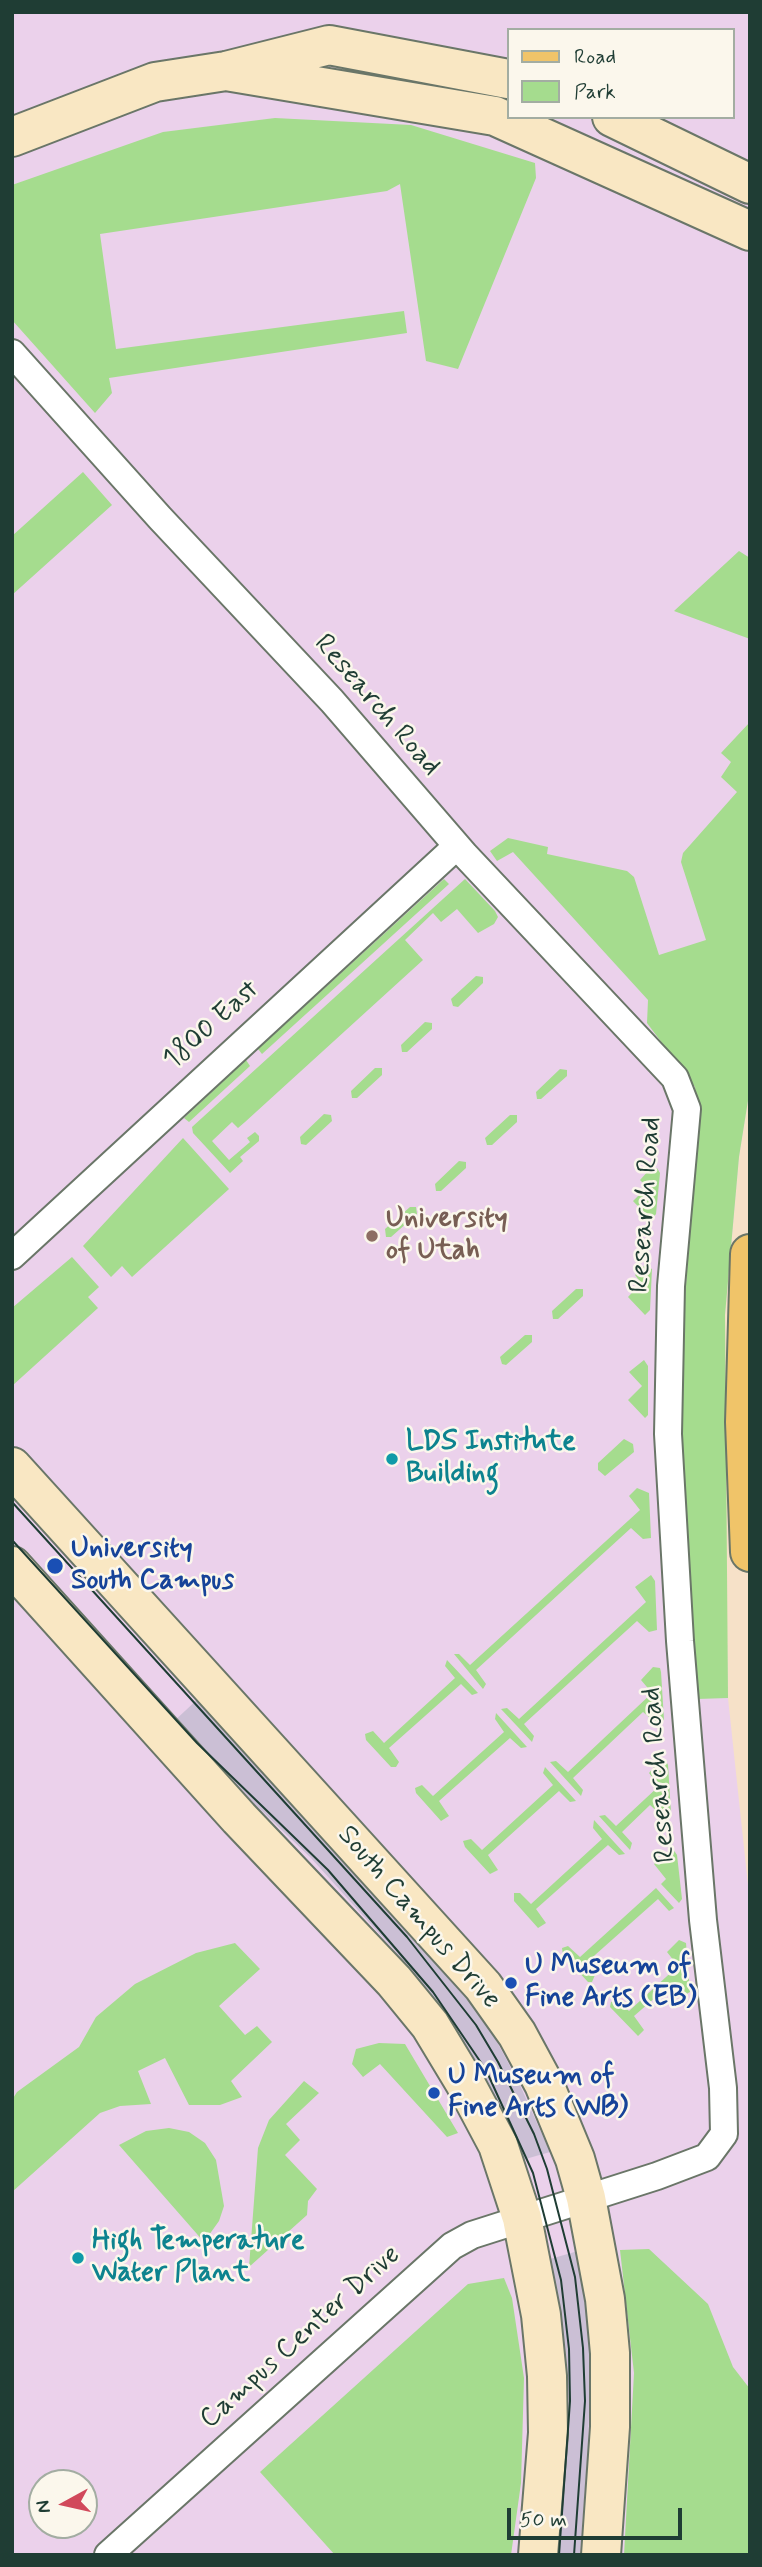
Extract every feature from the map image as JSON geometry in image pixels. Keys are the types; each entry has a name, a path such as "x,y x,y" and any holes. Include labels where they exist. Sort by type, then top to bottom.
{"main road":[{"path":"750,1254 745,1410 750,1552"}],"street":[{"path":"12,137 155,82 226,71 329,45 506,79"},
{"path":"226,71 495,116 750,231"},
{"path":"616,119 750,184"},
{"name":"Research Road","path":"12,353 160,518 332,701 457,846 675,1078 687,1109 671,1286 668,1434 680,1641 703,1920 723,2088 724,2134 707,2157 572,2202"},
{"name":"1800 East","path":"12,1256 457,846"},
{"name":"South Campus Drive","path":"12,1467 483,1986 517,2034 544,2084 575,2160 572,2202 605,2299 610,2353 611,2427 601,2555"},
{"path":"12,1566 239,1818 394,1981 430,2025 498,2146 522,2218 541,2315 547,2376 548,2433 538,2555"},
{"name":"Campus Center Drive","path":"108,2555 445,2252 472,2235 572,2202"}],"shaded area":[{"name":"University of Utah","path":"12,12 750,12 750,1088 739,1157 725,1315 725,1505 728,1698 750,1904 750,2555 12,2555"},
{"path":"200,1697 454,1980 490,2029 519,2083 550,2152 522,2160 445,2015 396,1952 311,1858 171,1724"},
{"path":"578,2251 591,2340 588,2448 580,2555 551,2555 562,2346 550,2259"}],"green space":[{"path":"275,118 411,125 535,163 536,178 458,369 426,361 400,184 387,191 100,234 116,349 404,311 407,333 109,378 112,393 95,413 12,320 12,185 163,132"},
{"path":"83,472 112,505 12,595 12,536"},
{"path":"739,551 750,558 750,639 674,611"},
{"path":"750,722 750,1088 739,1157 725,1315 728,1698 697,1699 682,1471 684,1310 698,1129 695,1087 647,1023 648,1000 513,852 497,861 490,851 508,838 548,847 547,854 627,871 634,877 659,955 706,940 681,862 683,853 737,792 721,777 731,762 721,753"},
{"path":"444,879 449,884 262,1054 258,1049"},
{"path":"465,879 495,911 498,917 494,924 478,933 457,909 441,922 433,913 405,940 423,960 245,1122 238,1128 232,1122 212,1141 229,1160 250,1142 247,1138 255,1132 259,1136 259,1141 240,1157 243,1161 230,1173 193,1133 192,1127"},
{"path":"476,976 483,977 483,983 458,1007 453,1006 451,999"},
{"path":"425,1022 432,1023 432,1029 407,1052 402,1052 401,1045"},
{"path":"246,1060 250,1066 189,1122 184,1118"},
{"path":"375,1068 382,1068 382,1075 357,1098 352,1098 351,1091"},
{"path":"560,1069 567,1070 567,1076 541,1099 537,1099 536,1092"},
{"path":"324,1114 331,1115 332,1121 306,1145 301,1144 300,1137"},
{"path":"510,1115 517,1115 517,1122 492,1145 487,1145 485,1138"},
{"path":"183,1138 229,1189 132,1277 122,1266 111,1277 83,1246"},
{"path":"459,1161 466,1162 466,1168 441,1191 436,1191 435,1184"},
{"path":"657,1168 660,1173 656,1214 651,1220 633,1201 647,1187 640,1180 650,1169"},
{"path":"410,1207 416,1207 417,1214 391,1237 386,1237 385,1229"},
{"path":"72,1257 99,1287 88,1297 98,1308 12,1386 12,1308"},
{"path":"645,1265 652,1269 650,1310 645,1315 628,1297 641,1283 635,1275"},
{"path":"576,1289 583,1289 583,1296 558,1319 553,1319 552,1311"},
{"path":"525,1335 532,1335 532,1342 506,1365 502,1364 500,1357"},
{"path":"644,1360 648,1366 648,1415 645,1418 628,1400 642,1386 629,1372"},
{"path":"624,1439 633,1444 634,1452 605,1476 598,1470 598,1463"},
{"path":"637,1488 649,1493 651,1538 643,1539 631,1528 476,1670 486,1684 483,1689 454,1654 459,1654 470,1665 640,1510 629,1496"},
{"path":"651,1575 655,1581 657,1630 649,1632 637,1621 524,1724 534,1736 532,1742 501,1709 507,1708 519,1719 646,1602 635,1587"},
{"path":"447,1660 478,1693 472,1695 461,1684 389,1748 399,1762 396,1767 391,1767 366,1740 365,1734 373,1731 384,1743 455,1678 445,1666"},
{"path":"653,1667 660,1668 661,1672 664,1720 656,1723 643,1712 573,1778 583,1790 581,1796 550,1762 556,1761 568,1772 652,1693 641,1680"},
{"path":"496,1713 527,1747 521,1748 510,1738 439,1801 449,1816 441,1821 416,1793 415,1788 422,1785 433,1796 504,1732 495,1719"},
{"path":"660,1760 666,1761 668,1765 671,1813 662,1816 650,1805 622,1832 632,1843 630,1850 599,1816 605,1815 616,1826 659,1786 649,1773"},
{"path":"545,1767 576,1801 570,1802 559,1791 488,1855 498,1870 490,1874 465,1847 463,1841 471,1839 482,1850 553,1785 543,1773"},
{"path":"594,1820 625,1854 619,1855 608,1845 536,1909 546,1923 538,1928 514,1901 514,1893 520,1893 531,1904 602,1839 593,1828"},
{"path":"673,1849 677,1855 682,1899 679,1903 661,1884 666,1879 654,1864"},
{"path":"656,1888 674,1908 669,1911 658,1899 586,1963 595,1975 592,1982 588,1982 563,1955 562,1948 568,1946 580,1957"},
{"path":"679,1940 686,1943 690,1992 683,1996 671,1984 634,2016 644,2030 638,2036 610,2007 611,2002 618,2000 629,2011 678,1966 667,1952"},
{"path":"235,1943 260,1969 219,2006 245,2035 257,2026 272,2042 231,2081 242,2097 220,2105 189,2105 165,2058 138,2071 151,2104 120,2106 100,2113 12,2192 12,2100 17,2092 79,2047 96,2017 135,1984 196,1953"},
{"path":"379,2043 405,2044 458,2133 447,2137 380,2064 363,2077 352,2064 356,2049"},
{"path":"304,2081 319,2093 286,2124 300,2140 285,2155 317,2189 308,2201 307,2215 249,2267 258,2148 269,2120"},
{"path":"169,2128 189,2132 205,2143 216,2160 224,2206 219,2221 204,2242 119,2145 146,2131"},
{"path":"649,2249 708,2304 733,2367 750,2389 750,2555 624,2555 634,2373 620,2250"},
{"path":"504,2278 512,2298 524,2378 521,2483 511,2555 335,2555 260,2472 468,2284"}],"tram line":[{"path":"12,1502 407,1937 476,2025 498,2062 534,2134 547,2169 575,2277 583,2348 585,2401 574,2555"},
{"path":"12,1540 197,1743 328,1870 433,1992 486,2070 533,2173 561,2280 569,2349 570,2401 559,2555"}],"place":[{"name":"University of Utah","path":"372,1236"},
{"name":"LDS Institute Building","path":"392,1459"},
{"name":"University South Campus","path":"55,1566"},
{"name":"U Museum of Fine Arts (EB)","path":"511,1983"},
{"name":"U Museum of Fine Arts (WB)","path":"434,2093"},
{"name":"High Temperature Water Plant","path":"78,2258"}]}
